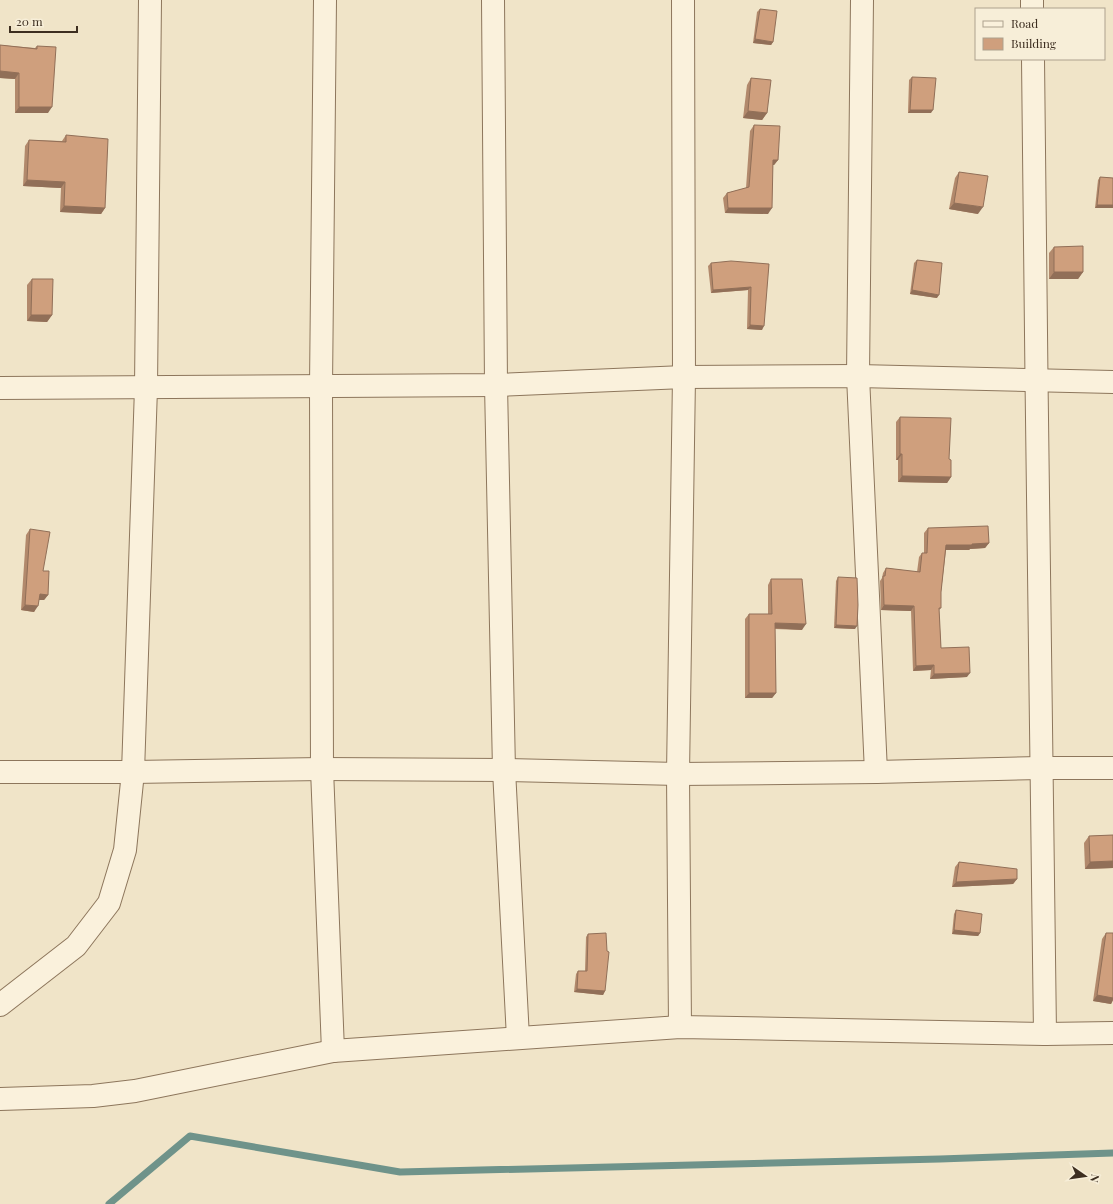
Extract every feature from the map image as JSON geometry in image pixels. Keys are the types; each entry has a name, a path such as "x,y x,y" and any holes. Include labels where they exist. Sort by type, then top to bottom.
{"street":[{"path":"0,1005 76,946 109,903 125,850 133,772 146,388 150,0"},
{"path":"326,0 321,386 322,769 333,1051"},
{"path":"493,0 496,385 504,770 518,1038"},
{"path":"680,1027 678,774 684,377 683,0"},
{"path":"862,0 858,376 876,772"},
{"path":"1033,60 1040,768 1045,1034"},
{"path":"0,388 496,385 684,377 858,376 1113,382"},
{"path":"0,772 133,772 322,769 504,770 678,774 1113,768"},
{"path":"0,1100 93,1096 135,1091 333,1051 680,1027 1045,1034 1113,1033"}],"building":[{"path":"760,9 777,11 773,42 755,39"},
{"path":"0,45 37,49 37,46 56,47 52,107 19,107 19,73 0,71"},
{"path":"912,77 936,78 933,110 910,110"},
{"path":"751,78 771,80 767,113 748,111"},
{"path":"754,125 780,126 778,160 773,160 772,208 728,208 727,193 749,187"},
{"path":"66,135 108,139 105,208 64,206 65,182 27,180 29,140 66,142"},
{"path":"959,172 988,176 983,207 954,203"},
{"path":"1100,177 1113,178 1113,205 1097,205"},
{"path":"1083,246 1083,272 1054,272 1054,247"},
{"path":"917,260 942,263 939,295 912,290"},
{"path":"731,261 769,264 764,326 750,325 751,287 713,290 711,263"},
{"path":"32,279 53,279 52,315 31,315"},
{"path":"900,417 951,418 949,459 951,460 951,477 902,476 902,454 900,454"},
{"path":"988,526 989,543 972,545 946,545 941,592 941,608 939,608 941,648 969,647 970,673 934,674 934,665 916,666 914,606 884,605 883,576 885,576 886,568 920,572 922,553 927,553 928,528"},
{"path":"30,529 50,532 43,571 49,571 48,595 40,594 38,606 25,605"},
{"path":"838,577 857,578 857,626 836,625"},
{"path":"771,579 802,579 806,624 775,623 776,693 749,693 749,614 772,614"},
{"path":"1113,835 1113,861 1090,862 1089,836"},
{"path":"959,862 1017,869 1017,879 956,882"},
{"path":"956,910 982,914 980,933 954,930"},
{"path":"606,933 607,951 609,952 605,991 577,989 578,971 587,971 588,934"},
{"path":"1106,933 1113,933 1113,998 1097,995"}],"waterway":[{"path":"109,1204 190,1136 400,1172 940,1159 1113,1153"}]}
